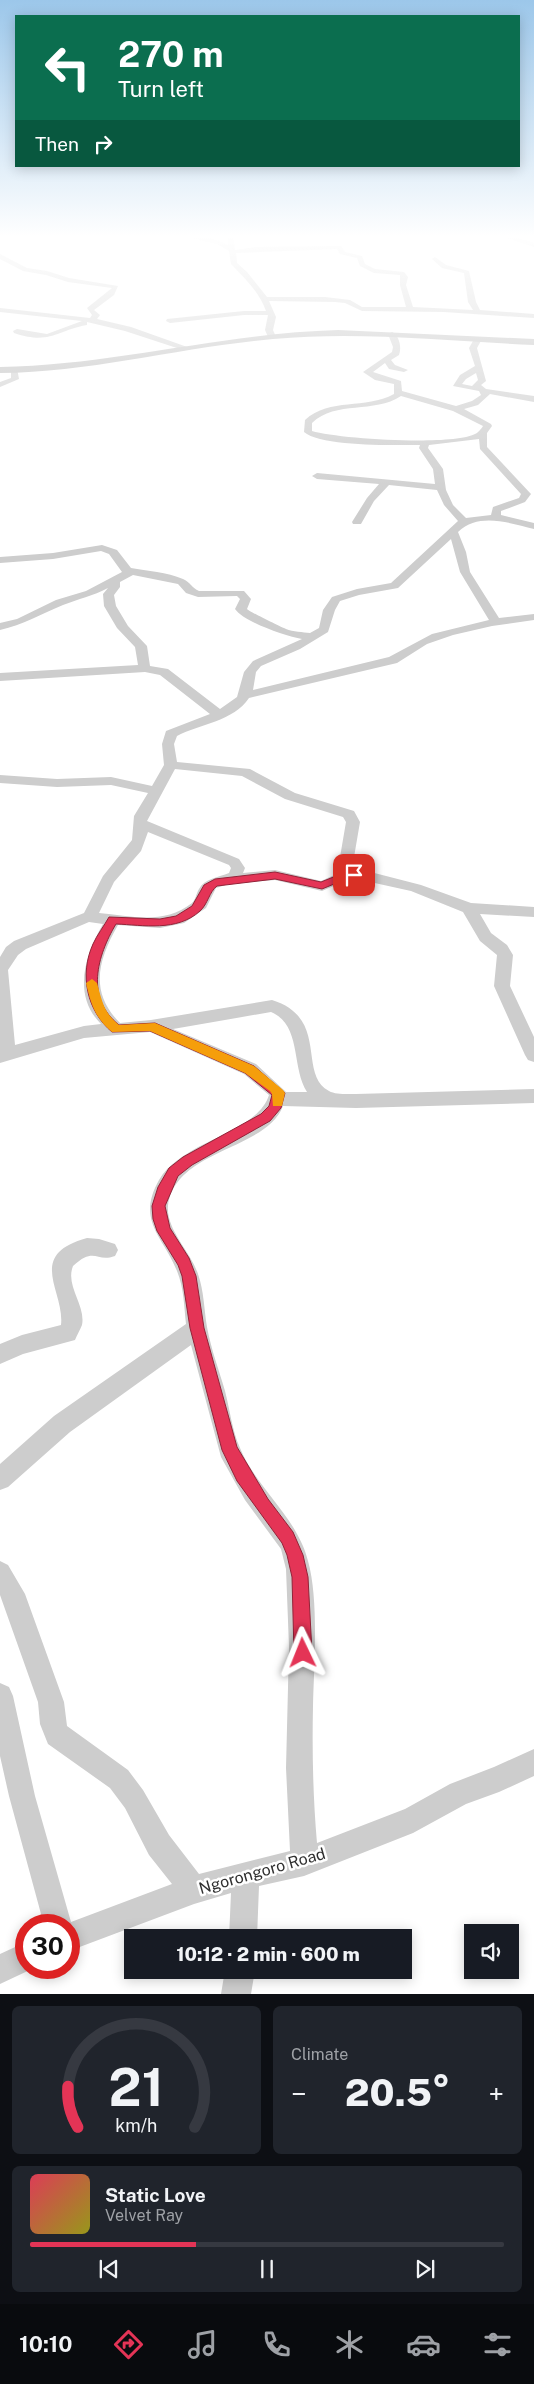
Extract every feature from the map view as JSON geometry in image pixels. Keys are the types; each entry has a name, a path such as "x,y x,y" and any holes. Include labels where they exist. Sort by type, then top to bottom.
{"street":[{"path":"17,331 33,335 53,335 68,328"},
{"path":"124,328 186,348"},
{"path":"269,328 272,336"},
{"path":"392,334 397,350 387,360 369,368 367,372 378,378 396,382 399,392"},
{"path":"0,370 114,362 186,348 272,336 392,334 534,342"},
{"path":"456,409 482,400 485,396 476,385 482,381 478,374 479,362 472,353 472,347 478,339"},
{"path":"387,360 392,367 404,370"},
{"path":"478,368 463,377 457,386 534,399"},
{"path":"0,385 15,379 14,370"},
{"path":"399,392 456,409 485,423 488,426 483,433 482,444"},
{"path":"399,392 385,402 367,407 338,407 321,412 313,416 307,427 310,433 326,438 426,443 462,440 483,433"},
{"path":"462,440 482,444 526,494 522,500 496,509 496,518"},
{"path":"399,442 413,453 428,457"},
{"path":"426,443 423,448 438,469 436,477 452,512 464,521"},
{"path":"317,476 440,487"},
{"path":"357,522 370,500 386,483"},
{"path":"247,695 250,673 258,661 291,649 324,630 329,610 336,600 357,592 394,586 432,548 464,521 496,518 534,526"},
{"path":"453,532 461,552 465,572 495,621"},
{"path":"0,560 52,556 102,548 113,552 124,570 173,579 182,582 190,591 198,594 240,593 246,600 242,609 245,615 266,622 284,632 311,637"},
{"path":"0,627 21,621 60,602 90,593 131,572"},
{"path":"115,580 115,587 108,594 110,606 122,628 141,646 145,668"},
{"path":"89,917 98,903 109,878 137,845 142,834 141,816 171,765 168,744 171,734 187,726 220,715 247,695 393,660 410,653 424,642 495,621 534,617"},
{"path":"0,677 145,668 164,672 199,702 220,715"},
{"path":"171,765 245,772 290,796 349,814 353,822 346,863 351,873"},
{"path":"0,779 57,783 111,781 155,791"},
{"path":"141,825 234,862 238,868 237,874 230,879"},
{"path":"326,1099 313,1085 299,1030 290,1013 264,1006 151,1026 72,1034 4,1054 0,970 8,956 20,945 89,917 160,923 179,919 196,909 211,885 230,879 275,875 322,886 351,873 416,888 469,908 534,912"},
{"path":"469,908 485,937 501,949 505,955 502,986 534,1055"},
{"path":"113,920 98,944 92,967 92,980 98,1008 104,1020 116,1029"},
{"path":"151,1026 250,1069 278,1093 275,1108 266,1118 187,1161 173,1172 158,1206 160,1219 189,1276 197,1328 230,1450 243,1476 262,1505 288,1537 295,1555 300,1577 303,1653 299,1755 304,1862"},
{"path":"278,1099 356,1101 534,1096"},
{"path":"0,1354 22,1345 68,1333 72,1327 72,1316 63,1292 60,1275 65,1260 82,1248 91,1246 108,1250"},
{"path":"0,1479 62,1424 197,1328"},
{"path":"0,1573 13,1594 48,1693 57,1735 119,1779 134,1799 158,1845 194,1890"},
{"path":"0,1696 22,1796 55,1914"},
{"name":"Ngorongoro Road","path":"80,1933 194,1890 246,1875 304,1862 413,1819 459,1793 498,1779 534,1762"},
{"path":"243,1929 246,1875"},
{"path":"0,1969 15,1962"},
{"path":"236,1994 238,1979"}],"slow traffic":[{"path":"92,983 94,996 104,1020 116,1029 151,1026 250,1069 278,1093 277,1103"}],"route":[{"path":"303,1653 300,1577 295,1555 288,1537 262,1505 243,1476 230,1450 197,1328 189,1276 184,1263 164,1231 158,1206 173,1172 187,1161 249,1129 266,1118 275,1108 278,1093 250,1069 151,1026 116,1029 104,1020 98,1008 94,996 92,967 98,944 113,920 160,923 179,919 196,909 201,904 206,890 215,883 230,879 275,875 322,886 351,873 354,875"}]}
